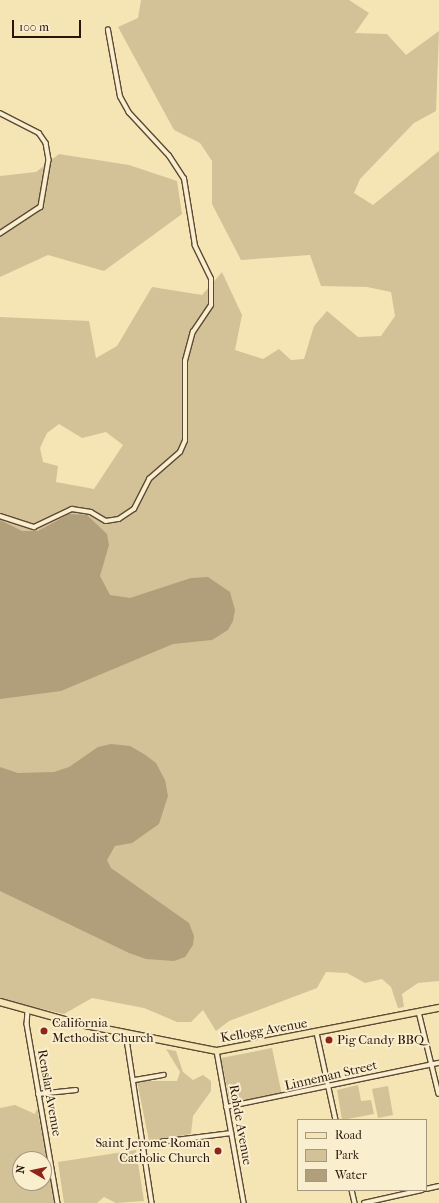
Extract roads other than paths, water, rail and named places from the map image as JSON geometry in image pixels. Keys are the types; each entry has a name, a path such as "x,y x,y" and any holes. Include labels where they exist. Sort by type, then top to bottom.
{"main road":[{"name":"Kellogg Avenue","path":"0,1002 28,1011 126,1033 217,1051 439,1008"}],"street":[{"path":"0,516 34,527 72,509 91,512 106,521 119,519 134,509 149,479 180,452 185,441 185,361 193,332 211,305 211,280 195,246 184,180 175,164 124,106 108,30"},
{"path":"0,113 39,133 48,148 49,160 41,207 0,234"},
{"name":"Renslar Avenue","path":"28,1011 38,1094 58,1203"},
{"path":"419,1011 439,1094"},
{"path":"317,1032 336,1119"},
{"path":"126,1033 135,1080 152,1203"},
{"name":"Rohde Avenue","path":"217,1051 244,1203"},
{"name":"Linneman Street","path":"226,1107 329,1087 439,1063"},
{"path":"135,1080 164,1075"},
{"path":"38,1094 76,1090"},
{"path":"144,1144 231,1133"},
{"path":"427,1189 439,1186"},
{"path":"352,1191 355,1203"},
{"path":"364,1203 418,1191"}],"water":[{"path":"69,514 87,515 107,534 109,545 100,576 110,595 130,598 191,578 208,577 230,592 235,610 233,621 228,630 212,640 173,644 61,691 0,699 0,520 22,531 38,531"},
{"path":"111,744 130,746 144,754 156,763 165,780 168,796 159,824 132,843 115,846 107,860 111,868 189,923 194,936 193,945 185,957 174,961 146,959 129,953 0,891 0,767 18,773 54,772 69,767 98,747"}],"place":[{"name":"California Methodist Church","path":"44,1031"},
{"name":"Pig Candy BBQ","path":"329,1040"},
{"name":"Saint Jerome Roman Catholic Church","path":"218,1151"}]}
